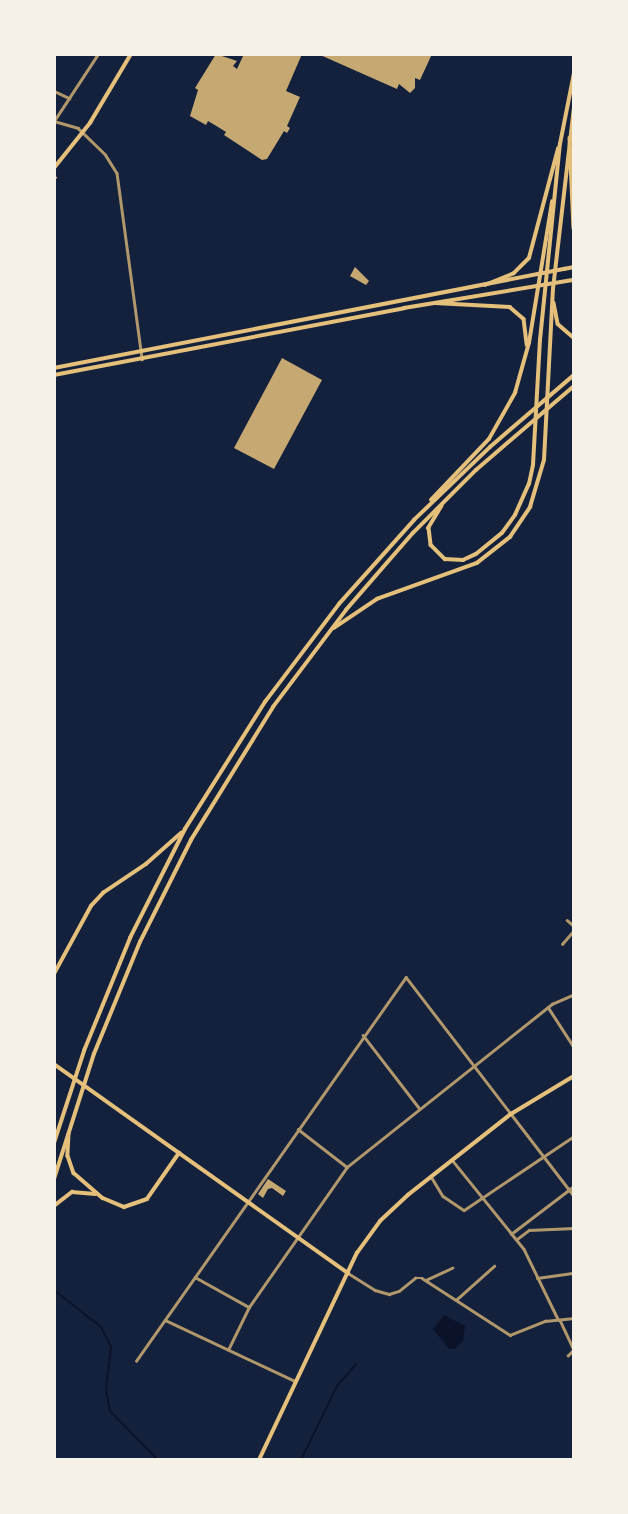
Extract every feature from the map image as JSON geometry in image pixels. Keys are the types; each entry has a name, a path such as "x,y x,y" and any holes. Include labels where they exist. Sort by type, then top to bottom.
{"main road":[{"path":"54,168 83,132 131,54"},
{"path":"449,496 431,524 431,545 438,554 449,560 463,560 476,554 510,524 529,484 535,444 555,185 574,72"},
{"path":"325,636 350,614 377,599 477,563 504,544 524,519 539,485 544,460 553,289 574,108"},
{"path":"570,129 574,228"},
{"path":"485,285 514,273 529,258 560,144"},
{"path":"54,1143 108,990 185,829 239,741 292,663 347,595 492,434 511,402 525,365 555,185"},
{"path":"54,368 574,267"},
{"path":"54,375 435,303 574,280"},
{"path":"553,289 558,324 574,338"},
{"path":"435,303 501,305 517,311 527,330 525,365"},
{"path":"414,520 529,412 574,375"},
{"path":"54,1179 117,994 179,861 273,707 325,636 376,574 449,496 522,428 574,386"},
{"path":"54,974 78,928 103,893 146,864 185,829"},
{"path":"57,1066 348,1273"},
{"path":"259,1460 357,1253 380,1221 511,1114 574,1076"},
{"path":"69,1129 71,1168 79,1180 103,1198"},
{"path":"54,1206 67,1194 78,1191 124,1207 141,1204 179,1153"}],"street":[{"path":"97,54 54,121 72,125 83,132 105,154 117,173 142,359"},
{"path":"54,91 69,98"},
{"path":"247,331 249,338"},
{"path":"562,944 574,928 567,920"},
{"path":"136,1361 406,976 574,1196"},
{"path":"228,1350 249,1307 347,1167 548,1007 574,994"},
{"path":"548,1007 574,1047"},
{"path":"363,1035 420,1110"},
{"path":"299,1129 347,1167"},
{"path":"432,1178 443,1196 464,1210 480,1199 484,1200 542,1156 574,1136"},
{"path":"453,1161 516,1239 574,1350 568,1356"},
{"path":"511,1234 574,1186"},
{"path":"516,1239 529,1230 574,1228"},
{"path":"456,1300 494,1266"},
{"path":"426,1280 452,1268"},
{"path":"348,1273 375,1290 389,1294 399,1291 415,1278 426,1280 510,1335 557,1320 574,1318"},
{"path":"537,1278 574,1273"},
{"path":"195,1278 249,1307"},
{"path":"165,1320 295,1381"}],"water":[{"path":"444,1315 465,1326 463,1341 455,1349 449,1349 433,1329"}],"building":[{"path":"216,54 237,61 233,66 237,69 244,54 302,54 286,91 300,97 287,126 290,128 287,133 284,131 267,159 262,160 208,121 206,125 190,116 198,90 195,88"},
{"path":"318,54 432,54 420,80 415,78 415,88 410,93 399,84 397,89"},
{"path":"355,267 369,281 366,285 350,276"},
{"path":"282,358 322,380 274,469 234,448"},
{"path":"268,1179 286,1191 283,1196 272,1188 268,1189 263,1198 258,1194"}],"waterway":[{"path":"54,1290 101,1327 111,1347 106,1389 110,1411 158,1460"},
{"path":"301,1460 337,1386 356,1364"}]}
